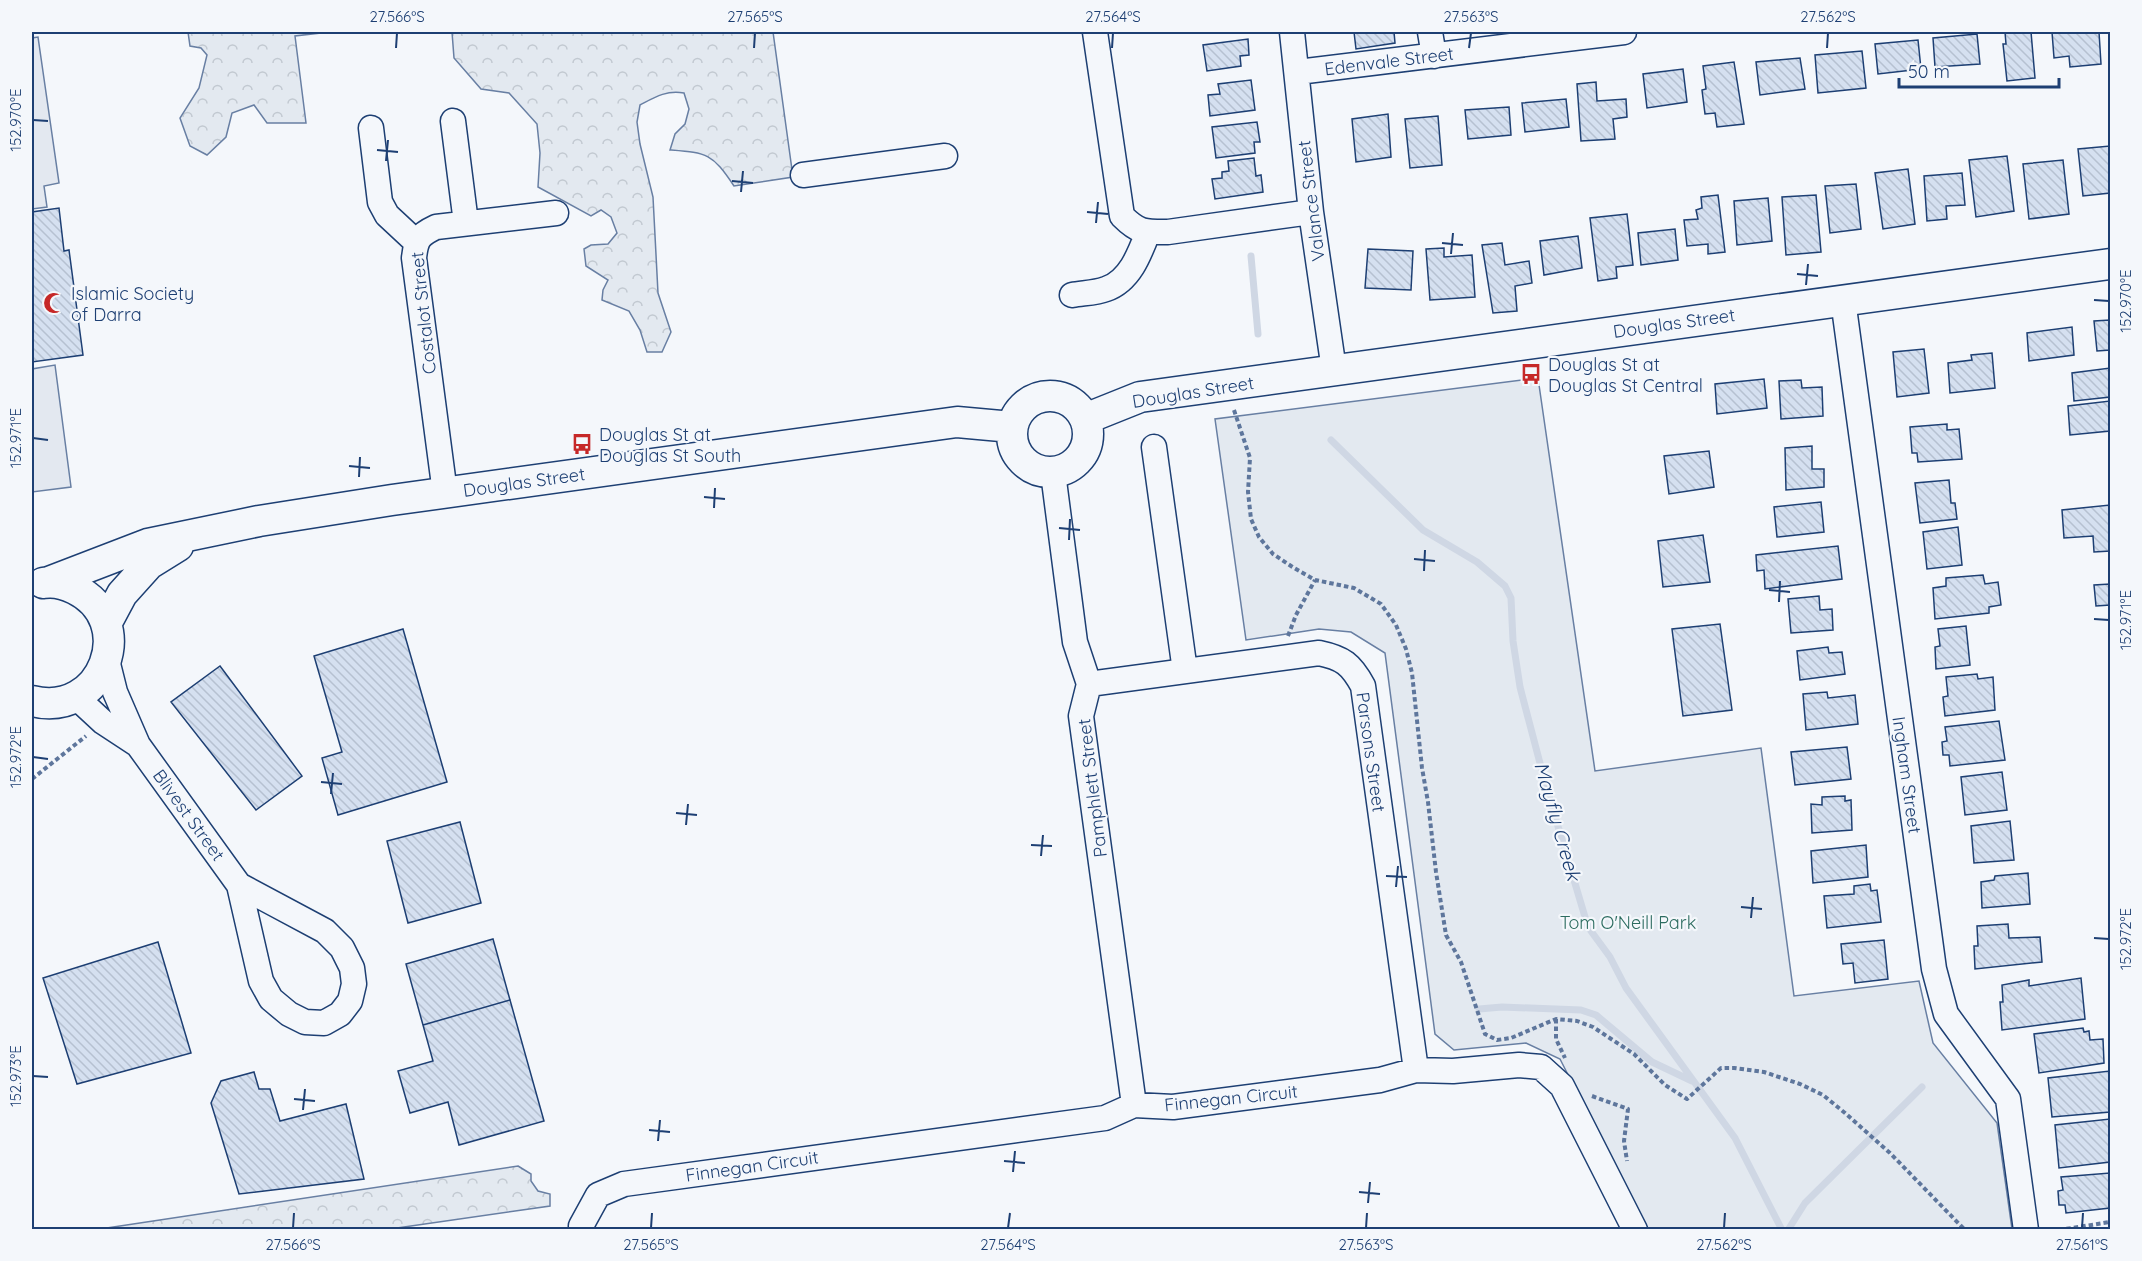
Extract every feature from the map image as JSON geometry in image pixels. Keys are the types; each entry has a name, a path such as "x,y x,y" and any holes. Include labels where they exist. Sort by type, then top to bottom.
{"main road":[{"name":"Douglas Street","path":"1084,419 1140,397 2110,264"},
{"path":"1045,396 1064,399 1073,404 1084,419 1088,433 1083,454 1067,469 1053,472 1036,470 1022,460 1013,444 1012,427 1015,418 1028,403 1045,396"},
{"name":"Douglas Street","path":"40,584 148,544 259,521 957,422 1012,427"},
{"name":"Douglas Street","path":"106,624 122,594 149,564 195,535"},
{"path":"32,716 89,688 100,675 107,660 110,642 106,624 98,607 85,594 68,585 40,584"},
{"path":"32,701 49,704 70,699"}],"street":[{"path":"1095,32 1122,216 1134,228 1148,232 1168,232 1311,212"},
{"name":"Valance Street","path":"1292,32 1311,212 1334,370"},
{"path":"1430,32 1434,56"},
{"name":"Edenvale Street","path":"1298,72 1624,32"},
{"path":"453,121 466,223"},
{"path":"371,128 380,202 387,215 416,242"},
{"path":"803,175 945,156"},
{"name":"Costalot Street","path":"445,493 414,258 416,242 425,232 436,227 556,213"},
{"path":"1072,295 1106,289 1120,282 1137,259 1148,232"},
{"name":"Ingham Street","path":"1842,300 1934,969 1946,1014 2008,1099 2026,1230"},
{"path":"1154,447 1185,671"},
{"path":"1053,472 1075,642 1089,684"},
{"name":"Parsons Street","path":"1089,684 1319,653 1338,657 1354,670 1363,686 1416,1070"},
{"name":"Blivest Street","path":"107,660 115,692 138,745 239,885 261,981 271,999 304,1022 324,1023 340,1014 350,1001 354,984 352,968 342,948 325,931 239,885"},
{"name":"Pamphlett Street","path":"1089,684 1081,716 1134,1105"},
{"name":"Blivest Street","path":"70,699 138,745"},
{"name":"Finnegan Circuit","path":"582,1230 581,1226 598,1195 624,1184 1105,1118 1134,1105 1173,1107 1380,1080 1416,1070 1453,1071 1519,1065 1541,1067 1562,1086 1635,1230"}],"path":[{"path":"1271,659 1286,640 1296,615 1316,580"},
{"path":"32,778 91,732"},
{"path":"1556,1039 1556,1019 1577,1021 1593,1027 1634,1054 1665,1085 1687,1099 1721,1068 1764,1072 1800,1084 1823,1095 1861,1127 1890,1153 1965,1230"},
{"path":"2059,1230 2110,1222"}],"green space":[{"path":"188,32 330,32 295,36 306,123 267,123 254,105 232,113 226,137 207,155 190,146 180,118 199,88 207,55 201,48 190,46"},
{"path":"452,32 773,32 793,177 734,186 720,167 708,157 693,152 670,150 675,134 685,124 689,109 684,93 666,93 640,105 637,122 653,197 658,293 671,332 662,352 647,352 640,330 629,311 602,300 603,290 608,280 586,266 584,249 591,245 608,244 617,233 611,217 601,210 591,216 538,187 540,153 537,124 509,93 481,89 454,58"},
{"name":"Tom O'Neill Park","path":"1538,378 1595,771 1761,748 1794,996 1919,981 1933,1043 1997,1123 2012,1229 1642,1229 1640,1217 1560,1059 1526,1043 1454,1050 1435,1034 1385,653 1351,632 1319,629 1246,640 1215,419"},
{"path":"518,1166 531,1174 531,1181 538,1191 550,1194 550,1206 390,1229 100,1229"}],"shaded area":[{"path":"38,37 59,183 44,186 47,207 32,209 32,38"},
{"path":"55,365 71,487 32,492 32,369"}],"building":[{"path":"1354,32 1394,32 1395,43 1356,49"},
{"path":"2005,32 2031,32 2035,78 2007,81 2003,44 2006,44"},
{"path":"2052,32 2099,32 2101,64 2070,67 2069,56 2054,58"},
{"path":"1977,34 1980,64 1935,67 1933,38"},
{"path":"1248,39 1249,55 1240,56 1241,66 1207,71 1203,45"},
{"path":"1918,40 1921,69 1878,74 1875,44"},
{"path":"1862,51 1866,88 1818,93 1815,55"},
{"path":"1800,58 1805,89 1760,95 1756,62"},
{"path":"1734,62 1744,124 1717,127 1715,113 1705,114 1702,90 1706,89 1703,66"},
{"path":"1683,69 1687,102 1647,108 1643,74"},
{"path":"1251,80 1255,110 1210,116 1208,95 1220,94 1218,84"},
{"path":"1596,82 1597,101 1626,99 1627,117 1613,119 1615,139 1581,141 1577,84"},
{"path":"1566,99 1569,127 1525,132 1522,103"},
{"path":"1509,107 1511,135 1468,139 1465,110"},
{"path":"1388,114 1391,157 1356,162 1352,119"},
{"path":"1438,116 1442,165 1410,168 1405,119"},
{"path":"1257,122 1260,142 1254,142 1255,153 1216,158 1212,127"},
{"path":"2110,146 2110,193 2083,196 2078,149"},
{"path":"2007,156 2014,211 1976,217 1969,160"},
{"path":"1254,158 1256,176 1261,175 1263,192 1215,199 1212,179 1222,178 1222,172 1229,171 1228,161"},
{"path":"2063,160 2069,214 2029,219 2023,164"},
{"path":"1908,169 1915,224 1883,229 1875,173"},
{"path":"1962,173 1965,205 1946,206 1947,219 1927,221 1924,176"},
{"path":"1856,184 1861,229 1830,233 1825,186"},
{"path":"1718,195 1725,252 1708,254 1708,244 1687,246 1684,220 1698,219 1696,210 1702,208 1701,197"},
{"path":"1816,195 1821,252 1786,255 1782,197"},
{"path":"1768,198 1772,241 1737,245 1734,201"},
{"name":"Islamic Society of Darra","path":"59,208 64,251 69,250 83,355 32,362 32,212"},
{"path":"1627,214 1633,265 1616,267 1617,278 1598,281 1590,218"},
{"path":"1675,229 1678,260 1641,265 1638,233"},
{"path":"1578,236 1582,268 1544,275 1540,241"},
{"path":"1502,243 1505,265 1529,261 1532,283 1515,286 1517,311 1493,313 1482,245"},
{"path":"1444,248 1444,257 1472,255 1475,297 1430,300 1426,249"},
{"path":"1368,249 1413,251 1411,290 1365,288"},
{"path":"2110,320 2110,350 2097,351 2094,321"},
{"path":"2072,327 2074,355 2029,361 2027,333"},
{"path":"1924,349 1929,393 1897,397 1893,352"},
{"path":"1992,353 1995,388 1950,393 1948,363 1972,360 1971,355"},
{"path":"2110,368 2110,397 2074,401 2072,373"},
{"path":"1764,379 1767,408 1717,414 1715,384"},
{"path":"1801,380 1802,388 1822,387 1823,416 1781,419 1779,381"},
{"path":"2110,401 2110,431 2070,435 2068,406"},
{"path":"1947,424 1947,430 1959,429 1962,459 1918,462 1917,453 1912,453 1910,427"},
{"path":"1812,446 1812,469 1824,469 1824,487 1786,490 1785,448"},
{"path":"1709,451 1714,487 1669,494 1664,456"},
{"path":"1949,480 1951,503 1955,503 1957,519 1920,523 1915,483"},
{"path":"1821,502 1824,532 1777,537 1774,507"},
{"path":"2110,505 2110,551 2094,552 2093,536 2064,538 2062,510"},
{"path":"1958,527 1962,565 1927,569 1923,532"},
{"path":"1703,535 1710,582 1663,587 1658,541"},
{"path":"1838,546 1842,579 1765,589 1764,570 1757,571 1756,555"},
{"path":"1983,575 1985,584 1998,582 2001,605 1989,607 1989,613 1935,619 1933,588 1946,586 1946,578"},
{"path":"2110,584 2110,605 2096,606 2094,585"},
{"path":"1819,596 1820,610 1832,609 1833,630 1791,633 1788,599"},
{"path":"1720,624 1732,710 1683,716 1672,629"},
{"path":"1966,626 1970,665 1936,669 1935,647 1940,646 1938,629"},
{"path":"403,629 447,782 338,815 322,758 342,752 314,656"},
{"path":"1828,647 1829,653 1842,652 1845,674 1800,680 1797,651"},
{"path":"220,666 302,776 256,810 171,702"},
{"path":"1977,674 1978,679 1993,677 1995,710 1945,716 1943,697 1948,696 1946,677"},
{"path":"1827,692 1828,698 1855,695 1858,724 1806,730 1803,694"},
{"path":"1999,721 2005,760 1950,766 1949,755 1943,755 1942,742 1947,741 1945,727"},
{"path":"1847,747 1851,779 1795,785 1791,752"},
{"path":"2002,772 2007,810 1965,815 1961,777"},
{"path":"1845,796 1845,801 1851,800 1852,830 1812,833 1811,804 1822,805 1822,797"},
{"path":"2010,821 2014,860 1974,863 1971,826"},
{"path":"460,822 481,903 408,923 387,841"},
{"path":"1866,845 1868,877 1813,883 1811,851"},
{"path":"2028,873 2030,904 1982,908 1981,882 1994,880 1995,876"},
{"path":"1870,884 1871,891 1877,890 1881,922 1827,928 1824,896 1854,894 1854,886"},
{"path":"2008,924 2009,938 2040,937 2042,962 1975,969 1974,946 1978,946 1977,926"},
{"path":"493,939 510,1000 423,1025 406,964"},
{"path":"1884,940 1888,979 1855,983 1853,963 1843,964 1841,944"},
{"path":"158,942 191,1053 77,1084 43,978"},
{"path":"2081,978 2085,1019 2002,1030 2000,1002 2003,1002 2002,985 2029,980 2029,986"},
{"path":"510,1000 544,1121 459,1145 448,1102 410,1113 398,1071 433,1061 423,1025"},
{"path":"2083,1028 2084,1032 2089,1031 2090,1040 2103,1039 2104,1063 2039,1073 2034,1034"},
{"path":"2110,1071 2110,1112 2052,1117 2048,1078"},
{"path":"254,1072 259,1089 270,1089 280,1121 346,1104 364,1179 239,1194 211,1103 221,1081"},
{"path":"2110,1119 2110,1162 2059,1168 2055,1125"},
{"path":"2110,1173 2110,1208 2066,1213 2065,1205 2059,1205 2058,1191 2063,1190 2061,1177"}],"waterway":[{"path":"1251,256 1258,334"},
{"name":"Mayfly Creek","path":"1331,440 1423,530 1477,562 1505,586 1511,598 1513,641 1520,687 1546,786 1588,927 1610,957 1626,988 1735,1138 1782,1230"},
{"path":"1479,1009 1502,1007 1581,1010 1596,1015 1652,1062 1692,1081"},
{"path":"1788,1230 1805,1203 1922,1087"}],"place":[{"name":"Islamic Society of Darra","path":"54,303"},
{"name":"Douglas St at Douglas St Central","path":"1531,374"},
{"name":"Douglas St at Douglas St South","path":"582,444"}]}
